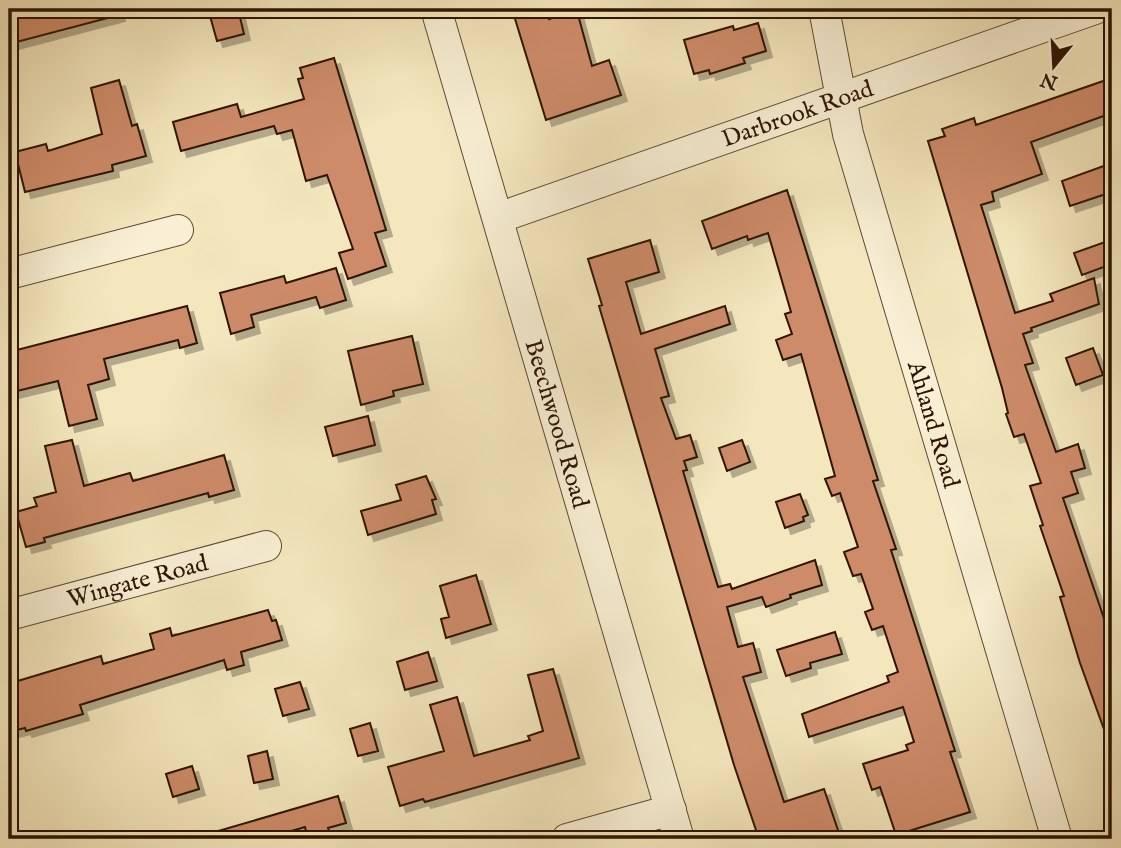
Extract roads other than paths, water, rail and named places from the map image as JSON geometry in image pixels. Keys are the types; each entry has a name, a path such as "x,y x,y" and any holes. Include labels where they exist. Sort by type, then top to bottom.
{"street":[{"name":"Beechwood Road","path":"436,9 679,839"},
{"name":"Ahland Road","path":"824,9 840,98 1056,839"},
{"name":"Darbrook Road","path":"498,218 1095,9"},
{"path":"9,274 178,230"},
{"name":"Wingate Road","path":"9,615 266,546"},
{"path":"567,839 671,810"}]}
